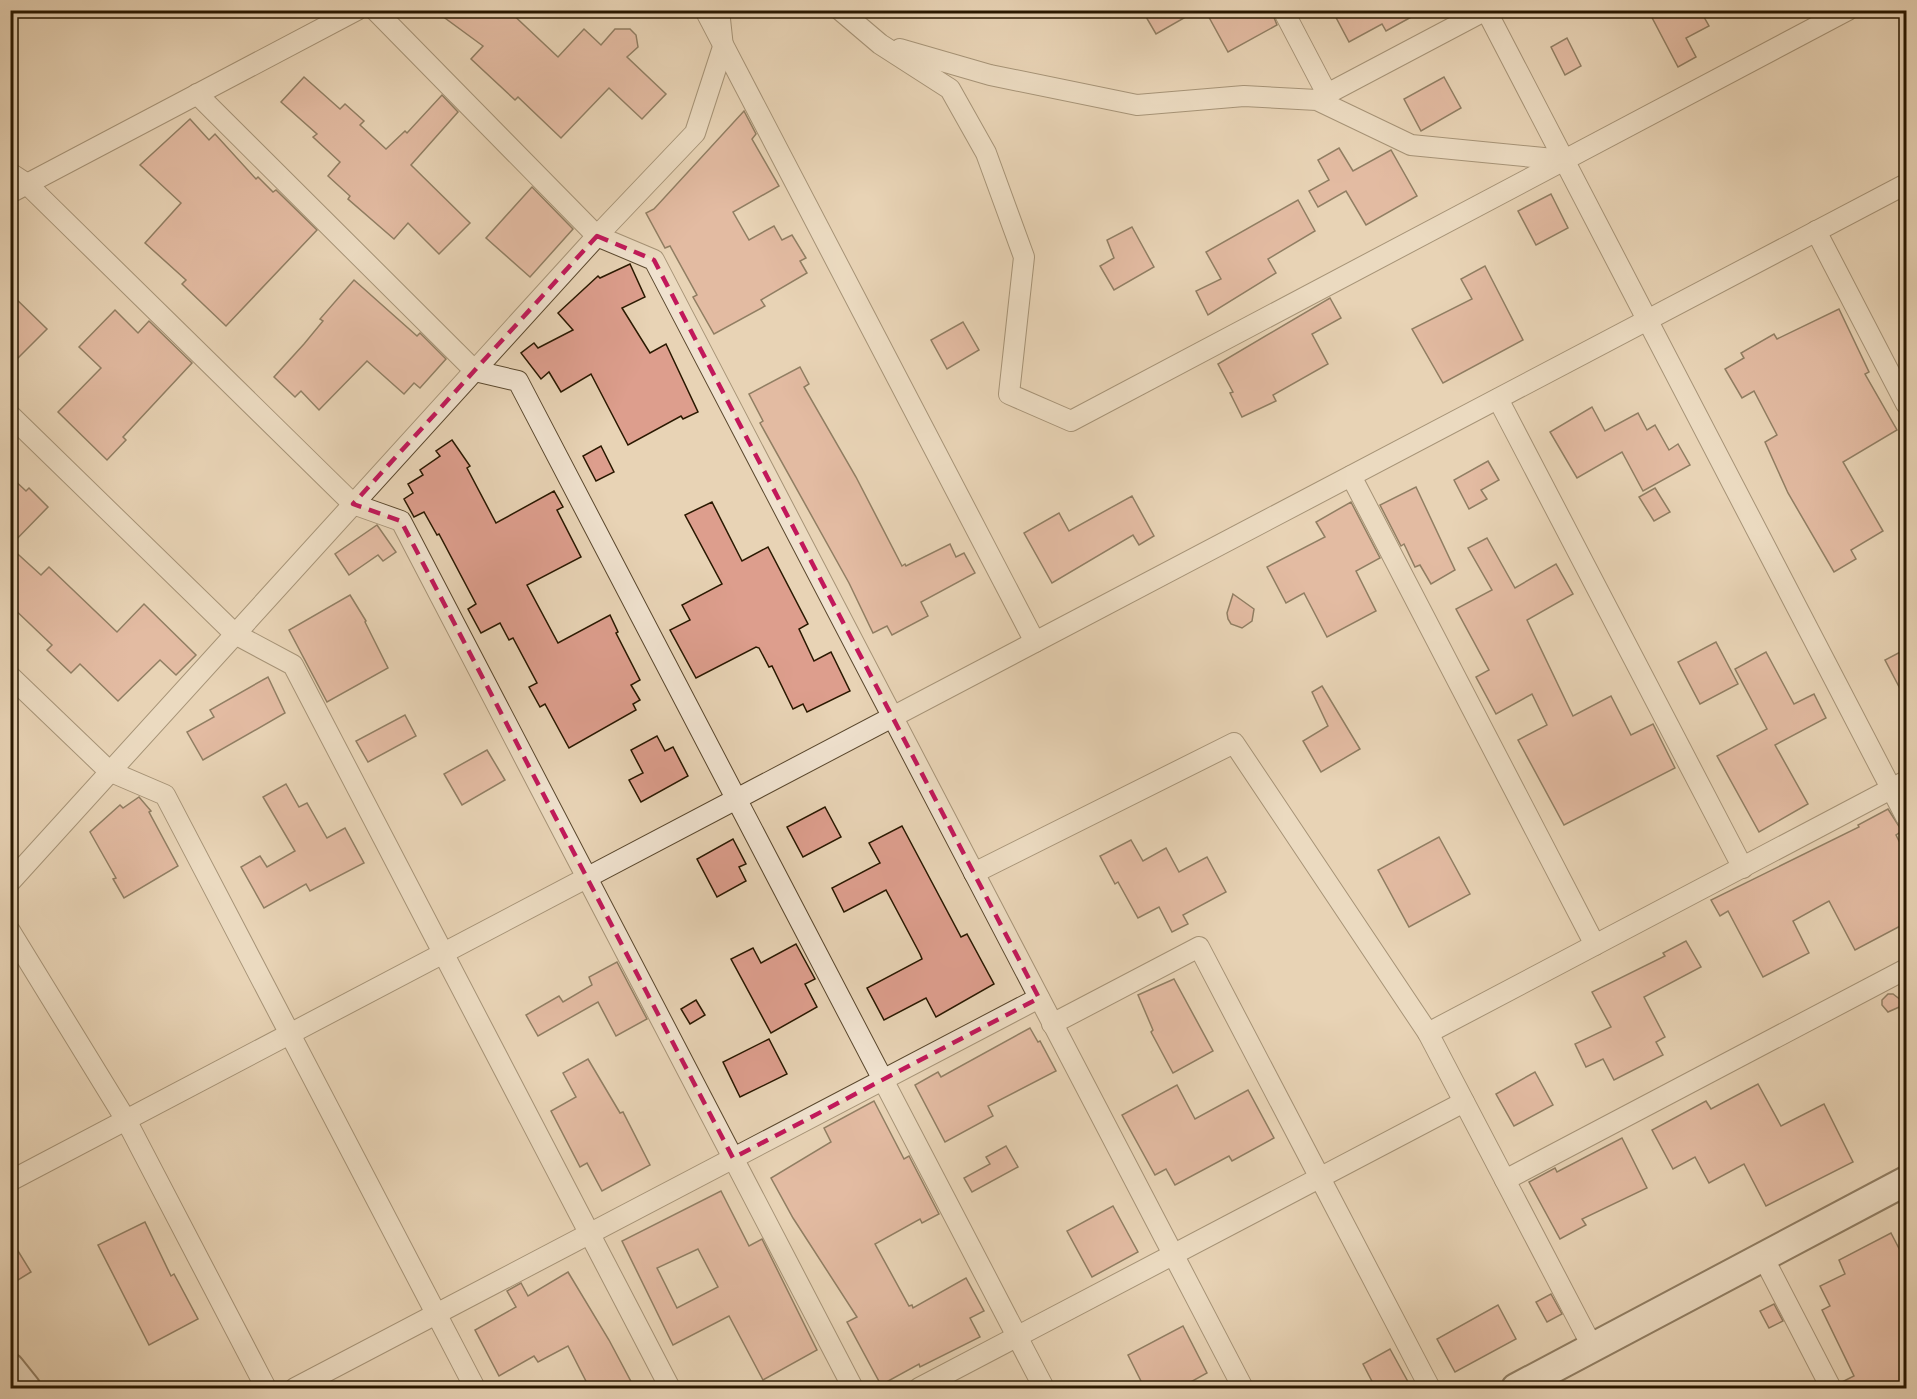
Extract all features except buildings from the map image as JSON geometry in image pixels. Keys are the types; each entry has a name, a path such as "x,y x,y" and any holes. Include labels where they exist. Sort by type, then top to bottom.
{"main road":[{"path":"1516,1389 1906,1181"},
{"path":"10,1368 26,1389"}],"street":[{"path":"19,188 357,10"},
{"path":"375,10 597,236 654,260 1242,1389"},
{"path":"705,10 1035,642"},
{"path":"10,882 597,236 695,133 723,47 719,10"},
{"path":"840,10 880,44 951,89 986,153 1024,257 1009,394 1071,421 1848,10"},
{"path":"1283,10 1327,94 1486,11 1647,320 1899,785 1906,817"},
{"path":"880,44 990,75 1137,105 1244,96 1317,100 1411,145 1564,160"},
{"path":"197,94 475,371 518,381 1044,1389"},
{"path":"10,173 19,188 353,504 401,521 854,1389"},
{"path":"10,1181 1906,184"},
{"path":"1816,231 1906,404"},
{"path":"1498,399 1743,868"},
{"path":"10,415 235,634 293,665 670,1389"},
{"path":"1351,476 1595,945"},
{"path":"10,676 109,771 165,795 475,1389"},
{"path":"974,873 1234,743 1428,1033 1593,1348"},
{"path":"1428,1033 1899,785"},
{"path":"10,931 126,1120 266,1389"},
{"path":"1052,1024 1199,947 1430,1389"},
{"path":"1505,1180 1906,969"},
{"path":"295,1389 1039,998"},
{"path":"919,1389 1464,1102"},
{"path":"1763,1257 1831,1389"}],"highlighted area":[{"path":"597,236 654,260 1039,998 733,1158 401,521 353,504"}]}
